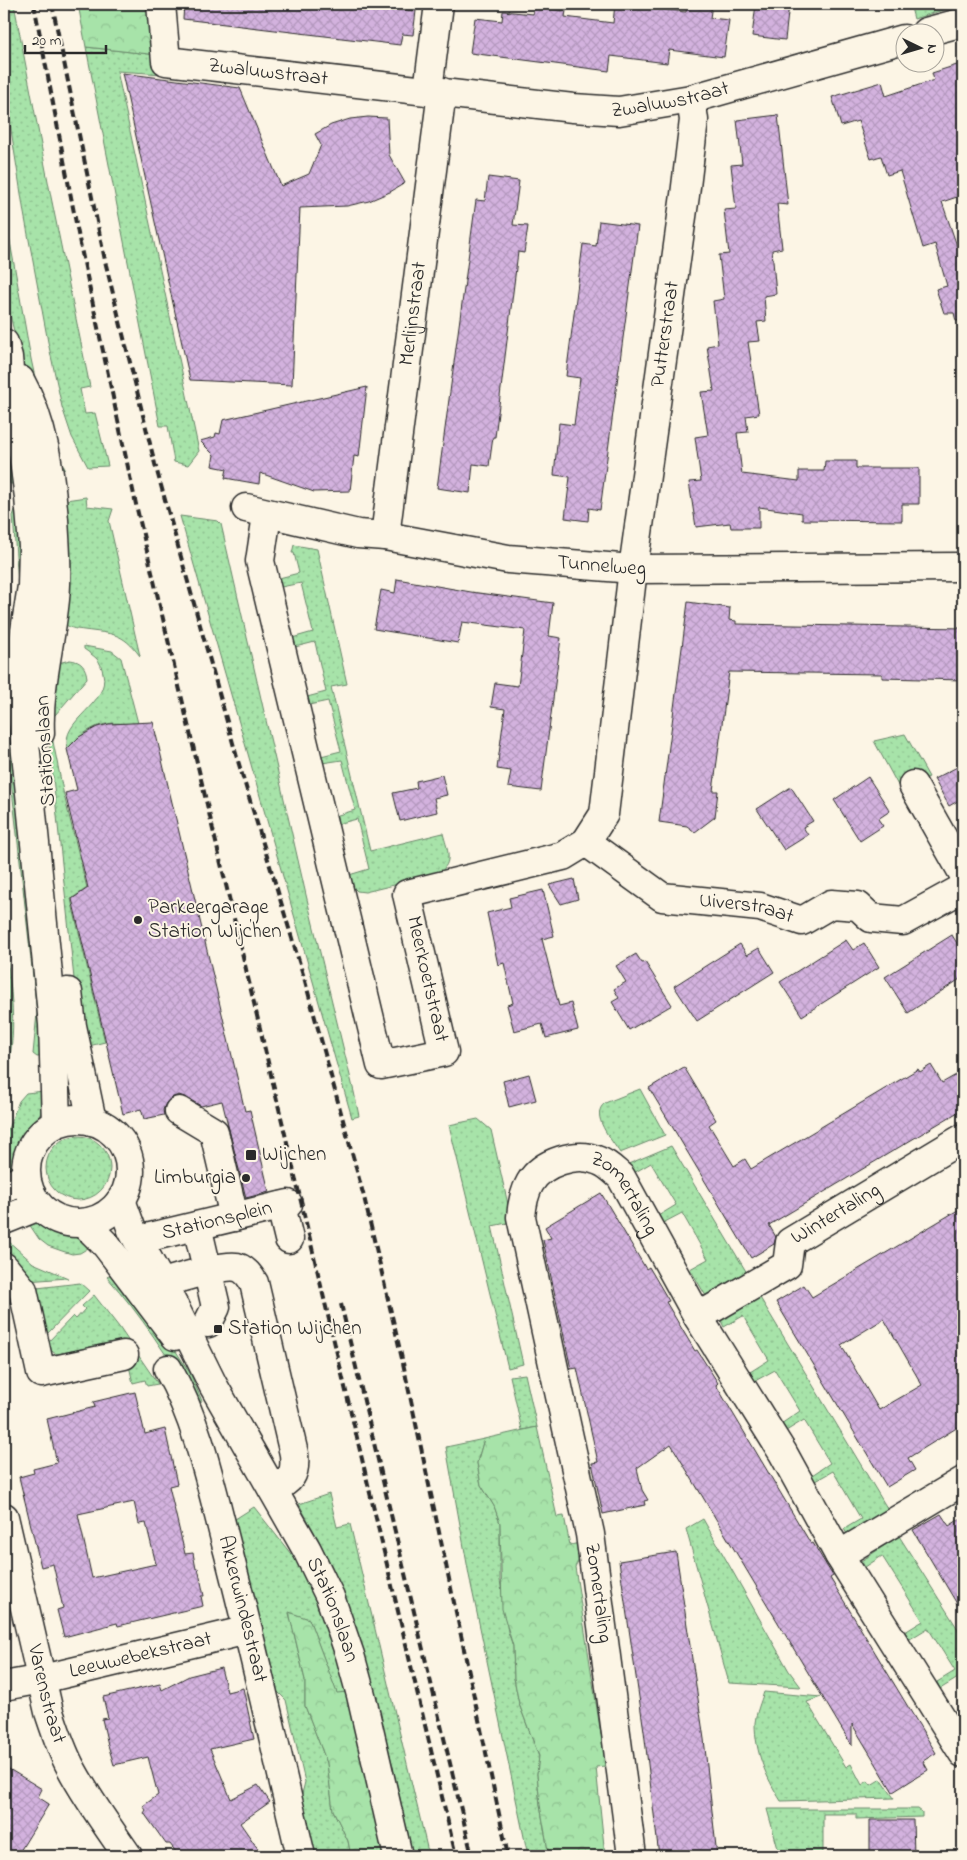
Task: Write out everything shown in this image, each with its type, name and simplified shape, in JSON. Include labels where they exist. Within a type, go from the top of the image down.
[{"type":"street","name":"Zwaluwstraat","points":[[161,4],[166,61],[573,108],[619,111],[691,99],[894,41]]},
{"type":"street","points":[[435,91],[439,4]]},
{"type":"street","points":[[944,27],[963,22]]},
{"type":"street","name":"Merlijnstraat","points":[[385,536],[435,91]]},
{"type":"street","name":"Putterstraat","points":[[633,569],[685,195],[694,120],[691,99]]},
{"type":"street","name":"Stationslaan","points":[[6,350],[11,395],[21,440],[33,546],[32,586],[21,675],[22,713],[72,1026],[92,1121]]},
{"type":"street","name":"Tunnelweg","points":[[256,511],[358,534],[385,536],[508,559],[633,569],[963,567]]},
{"type":"street","name":"Meerkoetstraat","points":[[256,511],[260,561],[381,1065],[444,1052],[408,894],[563,856],[586,842],[604,814],[633,569]]},
{"type":"street","points":[[913,785],[963,873]]},
{"type":"street","name":"Uiverstraat","points":[[586,842],[662,896],[760,906],[802,921],[831,904],[858,906],[871,918],[902,921],[963,888]]},
{"type":"street","name":"Stationslaan","points":[[48,883],[56,1123]]},
{"type":"street","points":[[179,1111],[214,1132],[234,1217]]},
{"type":"street","points":[[74,1119],[92,1121],[107,1128],[119,1139],[127,1153],[130,1169],[128,1186],[121,1200],[111,1211],[98,1219],[84,1223],[67,1222],[52,1216],[39,1206],[30,1192],[15,1182],[32,1144],[43,1132],[56,1123],[74,1119]]},
{"type":"street","name":"Wintertaling","points":[[698,1317],[787,1264],[790,1242],[963,1138]]},
{"type":"street","name":"Zomertaling","points":[[632,1856],[590,1534],[521,1217],[522,1204],[530,1182],[537,1174],[552,1164],[585,1157],[598,1160],[610,1166],[621,1178],[698,1317],[783,1453],[839,1555],[963,1753]]},
{"type":"street","name":"Stationslaan","points":[[121,1200],[132,1230],[162,1283],[213,1384],[317,1568],[330,1597],[350,1655],[361,1695],[398,1856]]},
{"type":"street","name":"Stationsplein","points":[[146,1240],[150,1237],[284,1205],[289,1239]]},
{"type":"street","points":[[4,1220],[39,1206]]},
{"type":"street","name":"Stationslaan","points":[[84,1223],[106,1245],[213,1384]]},
{"type":"street","points":[[197,1226],[216,1307],[208,1323]]},
{"type":"street","points":[[4,1267],[23,1290],[41,1373],[124,1355]]},
{"type":"street","points":[[162,1283],[228,1267],[236,1267],[247,1272],[254,1283],[294,1454],[293,1475],[274,1490]]},
{"type":"street","name":"Akkerwindestraat","points":[[168,1369],[189,1411],[217,1507],[248,1630],[300,1856]]},
{"type":"street","points":[[839,1555],[963,1481]]},
{"type":"street","name":"Varenstraat","points":[[4,1517],[58,1740],[85,1793],[128,1856]]},
{"type":"street","name":"Leeuwebekstraat","points":[[4,1686],[42,1679],[248,1630]]},
{"type":"green space","points":[[4,4],[14,4],[90,387],[80,389],[85,414],[95,413],[108,466],[88,467],[72,437],[62,407],[24,213],[4,85]]},
{"type":"green space","points":[[78,4],[152,4],[158,55],[86,47]]},
{"type":"green space","points":[[910,4],[962,4],[914,19]]},
{"type":"green space","points":[[86,47],[158,55],[162,74],[117,71],[199,451],[188,465],[174,462],[168,426],[160,426]]},
{"type":"green space","points":[[4,208],[31,359],[41,405],[55,448],[65,469],[61,471],[20,354],[8,306],[3,263]]},
{"type":"green space","points":[[4,395],[20,483],[10,484],[4,446]]},
{"type":"green space","points":[[86,497],[87,506],[113,509],[109,521],[140,656],[122,638],[102,632],[75,629],[66,625],[59,501]]},
{"type":"green space","points":[[23,508],[48,1056],[37,1057],[33,1054],[37,1013],[6,736],[5,690],[18,583],[13,516],[15,510]]},
{"type":"green space","points":[[180,516],[218,521],[221,524],[359,1116],[352,1118]]},
{"type":"green space","points":[[294,545],[317,549],[347,684],[331,687],[370,851],[443,833],[448,856],[444,873],[365,892],[357,891],[352,886],[349,875],[369,869],[357,819],[337,824],[335,816],[355,810],[342,760],[322,763],[321,756],[341,751],[328,701],[309,705],[307,697],[326,692],[315,642],[295,647],[292,638],[313,632],[301,583],[281,587],[279,578],[299,573],[294,553],[292,553]]},
{"type":"green space","points":[[84,646],[112,651],[121,658],[139,727],[118,723],[100,726],[84,734],[68,748],[67,738],[71,729],[100,694],[103,684],[103,673],[100,663],[84,649]]},
{"type":"green space","points":[[70,660],[82,665],[87,678],[49,722],[63,791],[87,888],[71,899],[105,1042],[85,1047],[78,1017],[47,720],[58,663]]},
{"type":"green space","points":[[905,734],[929,777],[901,791],[874,741]]},
{"type":"green space","points":[[4,941],[11,993],[13,1027],[9,1061],[4,1078]]},
{"type":"green space","points":[[640,1089],[665,1135],[620,1153],[604,1128],[599,1114],[605,1103]]},
{"type":"green space","points":[[44,1091],[41,1113],[23,1140],[11,1166],[4,1174],[4,1139],[19,1101],[26,1093]]},
{"type":"green space","points":[[478,1119],[491,1130],[512,1222],[492,1226],[523,1364],[508,1368],[449,1125]]},
{"type":"green space","points":[[72,1136],[84,1136],[101,1145],[108,1156],[110,1168],[108,1180],[101,1191],[84,1200],[72,1200],[60,1195],[51,1186],[46,1174],[46,1162],[51,1150],[60,1141]]},
{"type":"green space","points":[[671,1146],[750,1278],[712,1298],[706,1296],[690,1269],[708,1259],[682,1213],[663,1223],[658,1216],[676,1205],[651,1163],[632,1174],[626,1165]]},
{"type":"green space","points":[[34,1220],[69,1230],[93,1245],[80,1253],[72,1254],[48,1246],[39,1239],[27,1221]]},
{"type":"green space","points":[[7,1240],[33,1263],[68,1278],[26,1281],[4,1255]]},
{"type":"green space","points":[[116,1270],[170,1342],[190,1373],[202,1401],[195,1402],[154,1337],[107,1277]]},
{"type":"green space","points":[[80,1283],[89,1291],[46,1335],[37,1288]]},
{"type":"green space","points":[[94,1295],[119,1327],[158,1384],[147,1386],[145,1380],[133,1383],[123,1340],[58,1354],[51,1350],[48,1342],[73,1316],[76,1319],[85,1309],[82,1306]]},
{"type":"green space","points":[[759,1296],[890,1513],[850,1539],[844,1529],[861,1519],[833,1471],[815,1481],[812,1475],[830,1463],[804,1420],[786,1431],[781,1424],[800,1411],[775,1370],[755,1381],[750,1372],[769,1360],[743,1316],[724,1327],[720,1319]]},
{"type":"green space","points":[[525,1374],[537,1427],[522,1430],[510,1376]]},
{"type":"green space","points":[[537,1427],[557,1517],[564,1516],[570,1545],[580,1543],[581,1555],[575,1567],[601,1735],[610,1743],[614,1765],[596,1767],[605,1856],[549,1856],[540,1805],[537,1774],[539,1756],[519,1704],[514,1678],[513,1646],[502,1609],[500,1523],[494,1506],[481,1485],[477,1463],[484,1439]]},
{"type":"green space","points":[[484,1439],[477,1463],[481,1485],[494,1506],[500,1523],[500,1580],[508,1632],[513,1646],[514,1678],[519,1704],[539,1757],[537,1774],[540,1805],[549,1856],[528,1856],[469,1575],[446,1447]]},
{"type":"green space","points":[[329,1494],[337,1527],[350,1524],[429,1856],[413,1856],[383,1725],[355,1628],[335,1572],[299,1504]]},
{"type":"green space","points":[[254,1507],[302,1568],[319,1606],[347,1692],[337,1694],[309,1619],[289,1613],[305,1680],[305,1706],[327,1763],[333,1810],[348,1841],[351,1856],[314,1855],[301,1798],[305,1782],[286,1700],[276,1690],[255,1599],[250,1598],[232,1521]]},
{"type":"green space","points":[[703,1519],[789,1671],[801,1687],[729,1683],[686,1529]]},
{"type":"green space","points":[[899,1536],[963,1637],[963,1687],[958,1678],[940,1689],[937,1682],[955,1671],[928,1628],[910,1639],[905,1632],[923,1621],[882,1556],[865,1567],[861,1561]]},
{"type":"green space","points":[[289,1612],[309,1619],[337,1693],[347,1692],[383,1856],[351,1856],[348,1841],[333,1810],[327,1763],[305,1706],[305,1680]]},
{"type":"green space","points":[[764,1692],[821,1697],[807,1702],[846,1767],[851,1764],[862,1785],[868,1781],[871,1785],[881,1779],[894,1798],[781,1801],[766,1773],[757,1744],[755,1723]]},
{"type":"green space","points":[[767,1809],[918,1809],[922,1812],[922,1817],[856,1819],[856,1814],[823,1814],[823,1856],[780,1856]]},
{"type":"building","points":[[184,4],[379,4],[379,6],[416,11],[413,35],[402,34],[400,45],[183,19]]},
{"type":"building","points":[[615,4],[686,12],[687,4],[712,4],[710,18],[729,20],[724,57],[669,50],[667,63],[611,56],[609,71],[470,53],[475,18],[502,21],[503,11],[533,14],[534,7],[566,11],[565,17],[613,23]]},
{"type":"building","points":[[756,4],[789,4],[785,40],[752,36]]},
{"type":"building","points":[[963,63],[963,195],[942,202],[957,246],[963,244],[963,320],[956,321],[954,313],[944,313],[936,289],[947,286],[935,244],[923,248],[900,171],[887,175],[881,156],[871,159],[858,121],[841,126],[832,97],[882,82],[886,96],[934,80],[932,73],[944,72],[944,69]]},
{"type":"building","points":[[122,73],[240,88],[281,186],[309,174],[321,145],[315,134],[331,125],[350,119],[368,117],[387,118],[389,155],[405,183],[369,201],[347,206],[300,208],[292,385],[190,380]]},
{"type":"building","points":[[778,115],[788,205],[777,204],[782,248],[772,250],[776,294],[764,296],[766,321],[757,322],[760,341],[748,342],[759,414],[746,416],[748,432],[737,433],[742,474],[799,481],[799,471],[824,471],[825,461],[856,461],[856,468],[919,468],[919,504],[902,504],[902,521],[802,520],[802,513],[759,507],[759,528],[731,528],[730,523],[696,527],[689,482],[701,481],[695,437],[708,435],[701,392],[714,391],[707,346],[718,344],[713,301],[724,299],[719,255],[729,254],[724,210],[736,209],[731,165],[742,164],[737,120]]},
{"type":"building","points":[[488,177],[519,181],[513,225],[528,226],[524,253],[518,252],[495,437],[493,437],[489,466],[473,464],[470,493],[437,488],[476,200],[485,201]]},
{"type":"building","points":[[599,221],[638,226],[600,510],[589,508],[588,521],[565,518],[570,477],[554,475],[559,423],[574,425],[580,378],[566,376],[583,244],[596,246]]},
{"type":"building","points":[[367,387],[359,457],[354,456],[350,491],[314,492],[260,473],[259,484],[225,478],[227,469],[212,466],[214,455],[200,441],[215,437],[216,433],[220,434],[223,420]]},
{"type":"building","points":[[397,579],[471,592],[553,603],[549,636],[561,638],[541,791],[508,787],[511,771],[497,769],[505,709],[491,707],[495,683],[518,686],[525,630],[462,622],[458,643],[374,629],[381,590],[395,593]]},
{"type":"building","points":[[688,602],[730,608],[729,620],[736,621],[736,624],[963,628],[963,680],[882,678],[882,674],[729,672],[713,791],[718,791],[715,817],[695,832],[687,826],[659,822]]},
{"type":"building","name":"Parkeergarage Station Wijchen","points":[[153,722],[245,1111],[250,1110],[269,1192],[246,1198],[222,1101],[201,1106],[179,1095],[171,1098],[166,1103],[163,1110],[164,1115],[144,1119],[141,1109],[123,1114],[72,899],[88,888],[65,793],[77,790],[67,749],[79,737],[97,727],[109,724]]},
{"type":"building","points":[[963,764],[963,798],[949,806],[934,779]]},
{"type":"building","points":[[442,775],[447,795],[434,798],[437,812],[400,821],[393,793],[417,788],[416,781]]},
{"type":"building","points":[[868,777],[890,811],[878,819],[883,826],[860,841],[834,800]]},
{"type":"building","points":[[791,787],[813,821],[803,827],[808,835],[784,850],[757,809]]},
{"type":"building","points":[[574,879],[578,899],[561,904],[549,885]]},
{"type":"building","points":[[543,890],[554,936],[542,939],[559,1006],[571,1003],[578,1030],[546,1038],[542,1024],[514,1031],[507,1005],[513,1003],[504,963],[498,965],[487,913],[511,907],[509,898]]},
{"type":"building","points":[[952,935],[963,953],[963,977],[908,1013],[885,977]]},
{"type":"building","points":[[846,940],[853,950],[864,943],[879,967],[802,1016],[780,982]]},
{"type":"building","points":[[740,944],[747,955],[759,948],[774,972],[697,1021],[674,986]]},
{"type":"building","points":[[636,954],[642,963],[645,962],[672,1005],[629,1030],[612,1002],[619,998],[614,989],[626,982],[616,966]]},
{"type":"building","points":[[931,1065],[942,1083],[963,1071],[963,1109],[769,1225],[776,1237],[774,1244],[751,1258],[649,1088],[684,1067],[716,1120],[709,1125],[734,1166],[745,1159],[751,1169],[918,1069],[920,1072]]},
{"type":"building","points":[[529,1074],[536,1100],[509,1107],[503,1081]]},
{"type":"building","points":[[601,1193],[646,1269],[649,1267],[669,1301],[666,1302],[695,1351],[697,1350],[718,1383],[716,1385],[811,1544],[813,1543],[833,1576],[830,1578],[936,1753],[923,1761],[928,1770],[893,1792],[852,1724],[852,1746],[671,1444],[637,1468],[642,1490],[648,1500],[644,1501],[645,1505],[603,1514],[592,1463],[598,1462],[577,1368],[571,1369],[543,1240],[551,1238],[545,1227]]},
{"type":"building","points":[[963,1207],[963,1424],[908,1458],[915,1470],[887,1487],[776,1302],[804,1285],[812,1297]],"holes":[[[884,1319],[922,1385],[879,1410],[841,1345]]]},
{"type":"building","points":[[135,1392],[145,1434],[165,1429],[177,1484],[169,1486],[185,1554],[193,1553],[196,1569],[198,1568],[204,1596],[201,1596],[203,1606],[118,1626],[117,1623],[64,1637],[57,1610],[63,1608],[53,1564],[41,1567],[19,1477],[34,1473],[33,1469],[57,1463],[47,1419],[95,1407],[93,1402]],"holes":[[[134,1502],[139,1524],[146,1523],[156,1564],[92,1578],[78,1514]]]},
{"type":"building","points":[[941,1514],[949,1526],[963,1517],[963,1614],[913,1530]]},
{"type":"building","points":[[676,1552],[704,1739],[717,1856],[659,1856],[644,1731],[619,1561]]},
{"type":"building","points":[[221,1668],[227,1692],[243,1688],[254,1739],[210,1749],[231,1799],[258,1785],[270,1802],[240,1823],[263,1856],[179,1856],[170,1844],[166,1844],[144,1813],[146,1810],[143,1806],[158,1795],[148,1757],[114,1765],[102,1719],[108,1718],[103,1697],[160,1684],[162,1690],[189,1676]]},
{"type":"building","points":[[4,1766],[42,1789],[38,1797],[49,1804],[17,1856],[4,1856]]},
{"type":"building","points":[[870,1820],[913,1820],[914,1856],[870,1856]]},
{"type":"railway","points":[[34,4],[80,244],[137,509],[456,1856]]},
{"type":"railway","points":[[52,4],[106,265],[155,464],[238,761],[305,981],[364,1197],[403,1363],[508,1856]]},
{"type":"railway","points":[[341,1304],[472,1856]]},
{"type":"place","name":"Parkeergarage Station Wijchen","points":[[138,920]]},
{"type":"place","name":"Wijchen","points":[[251,1155]]},
{"type":"place","name":"Limburgia","points":[[246,1178]]},
{"type":"place","name":"Station Wijchen","points":[[218,1329]]}]
